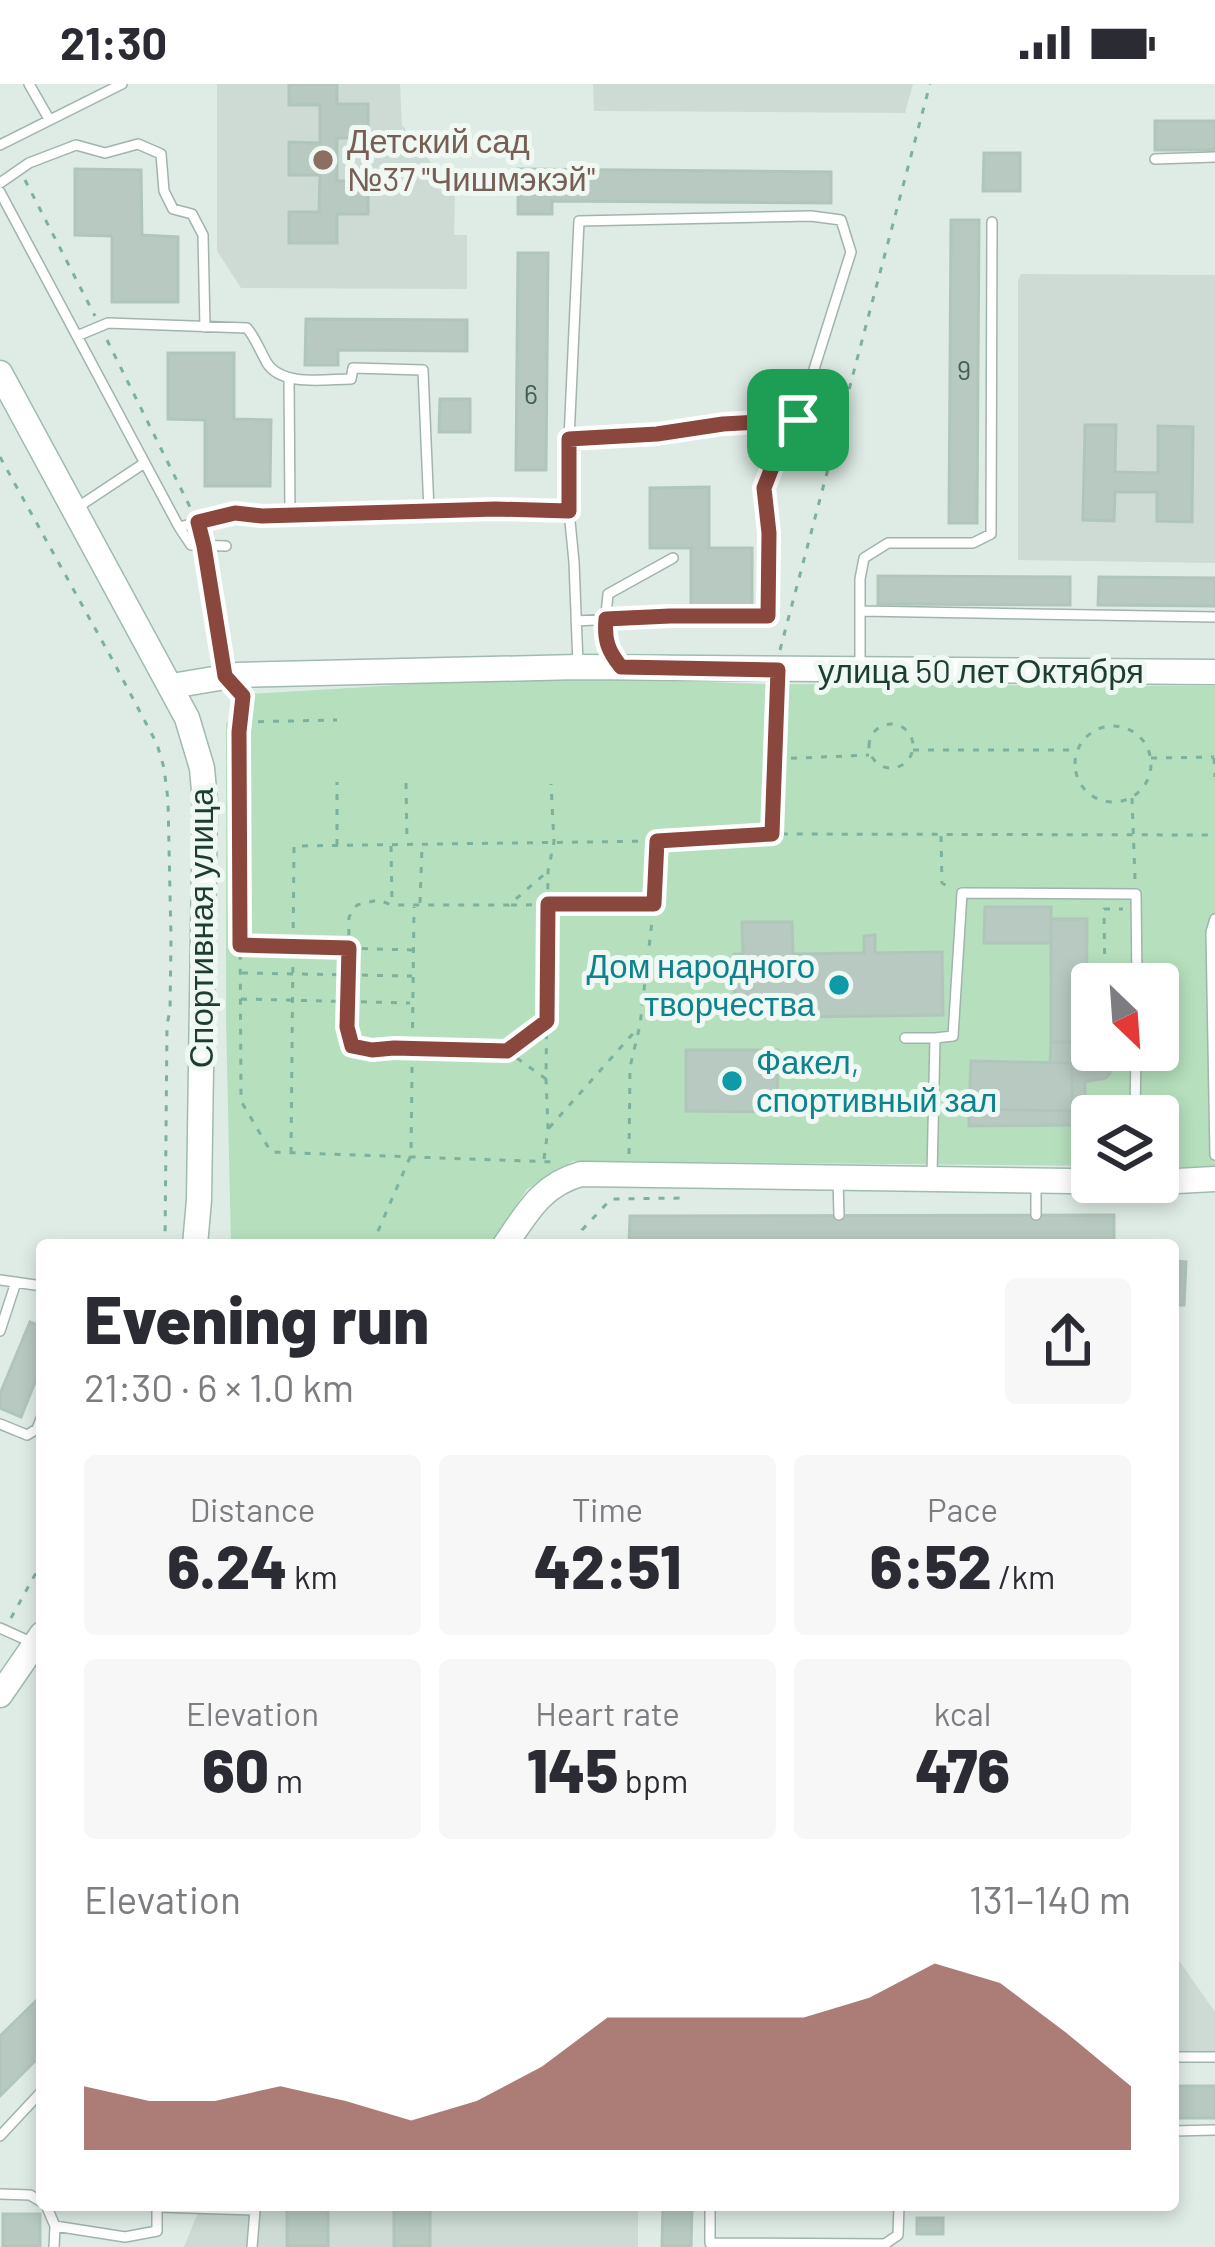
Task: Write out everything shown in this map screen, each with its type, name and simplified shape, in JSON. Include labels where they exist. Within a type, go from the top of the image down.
[{"type":"street","name":"Спортивная улица","points":[[0,373],[172,686],[202,768],[196,1239]]},
{"type":"street","name":"улица 50 лет Октября","points":[[172,686],[225,676],[339,670],[621,667],[1215,672]]},
{"type":"street","points":[[509,1239],[542,1194],[581,1174],[1071,1182]]},
{"type":"street","points":[[1179,1181],[1214,1179]]},
{"type":"street","points":[[0,1695],[36,1643]]},
{"type":"lane","points":[[29,84],[49,119]]},
{"type":"lane","points":[[0,145],[122,84]]},
{"type":"lane","points":[[0,182],[76,145],[105,153],[138,144],[161,154],[164,191],[172,209],[192,214],[203,235],[205,327]]},
{"type":"lane","points":[[1155,159],[1215,157]]},
{"type":"lane","points":[[0,192],[143,464],[191,545],[226,545]]},
{"type":"lane","points":[[577,621],[768,616],[764,488],[786,431],[798,420],[851,252],[841,220],[811,216],[579,221],[569,439],[578,667]]},
{"type":"lane","points":[[860,669],[864,558],[888,543],[973,543],[991,534],[992,222]]},
{"type":"lane","points":[[77,336],[108,323],[247,328],[270,368],[289,378],[351,380],[353,368],[423,370],[429,512]]},
{"type":"lane","points":[[289,378],[290,515]]},
{"type":"lane","points":[[569,439],[798,420]]},
{"type":"lane","points":[[74,509],[143,464]]},
{"type":"lane","points":[[179,526],[235,513],[569,511]]},
{"type":"lane","points":[[621,667],[608,651],[604,635],[608,594],[673,558]]},
{"type":"lane","points":[[861,611],[1215,617]]},
{"type":"lane","points":[[905,1038],[953,1036],[962,893],[1136,893],[1137,963]]},
{"type":"lane","points":[[1214,1179],[1211,932],[1215,919]]},
{"type":"lane","points":[[932,1181],[935,1038]]},
{"type":"lane","points":[[838,1180],[839,1216]]},
{"type":"lane","points":[[1036,1182],[1036,1215]]},
{"type":"lane","points":[[0,1280],[36,1285]]},
{"type":"lane","points":[[0,1331],[16,1282]]},
{"type":"lane","points":[[0,1424],[27,1435],[36,1430]]},
{"type":"lane","points":[[1,1629],[36,1638]]},
{"type":"lane","points":[[1179,2056],[1215,2056]]},
{"type":"lane","points":[[0,2136],[36,2097]]},
{"type":"lane","points":[[1179,2131],[1215,2130]]},
{"type":"lane","points":[[0,2194],[36,2198]]},
{"type":"lane","points":[[48,2211],[55,2226],[54,2247]]},
{"type":"lane","points":[[55,2226],[125,2237],[157,2231],[157,2211]]},
{"type":"lane","points":[[252,2247],[255,2211]]},
{"type":"lane","points":[[710,2211],[710,2243],[885,2246],[898,2235],[899,2211]]},
{"type":"path","points":[[772,834],[780,641],[930,84]]},
{"type":"path","points":[[20,169],[198,522]]},
{"type":"path","points":[[0,457],[157,744],[164,768],[171,939],[165,1239]]},
{"type":"path","points":[[204,546],[225,676],[243,696],[242,1101],[271,1152],[566,1162]]},
{"type":"path","points":[[240,722],[337,719]]},
{"type":"path","points":[[885,724],[900,725],[914,742],[914,750],[907,763],[894,769],[880,766],[871,755],[869,740],[885,724]]},
{"type":"path","points":[[1117,726],[1139,736],[1151,758],[1147,782],[1132,796],[1115,802],[1091,795],[1077,775],[1078,750],[1094,731],[1105,727],[1117,726]]},
{"type":"path","points":[[914,750],[1078,750]]},
{"type":"path","points":[[775,759],[871,755]]},
{"type":"path","points":[[1151,758],[1215,757],[1215,777]]},
{"type":"path","points":[[337,782],[337,845]]},
{"type":"path","points":[[406,783],[406,844]]},
{"type":"path","points":[[544,1161],[548,871],[554,842],[551,784]]},
{"type":"path","points":[[1132,796],[1136,893]]},
{"type":"path","points":[[291,1153],[295,846],[657,841],[772,834],[1215,835]]},
{"type":"path","points":[[940,834],[941,883],[962,893]]},
{"type":"path","points":[[629,1174],[630,1067],[640,1025],[657,841]]},
{"type":"path","points":[[391,844],[392,905]]},
{"type":"path","points":[[375,1239],[411,1155],[412,950],[422,844]]},
{"type":"path","points":[[509,905],[548,871]]},
{"type":"path","points":[[545,1079],[507,1051],[352,1046],[347,1027],[349,948],[350,917],[356,904],[378,900],[392,905],[654,904]]},
{"type":"path","points":[[1104,963],[1103,910],[1136,910]]},
{"type":"path","points":[[240,945],[412,950]]},
{"type":"path","points":[[240,973],[412,976]]},
{"type":"path","points":[[241,998],[412,1003]]},
{"type":"path","points":[[507,1051],[547,1021]]},
{"type":"path","points":[[548,1130],[640,1025]]},
{"type":"path","points":[[581,1239],[582,1230],[611,1199],[692,1198]]},
{"type":"path","points":[[1,1629],[36,1572]]},
{"type":"shaded area","name":"Детский сад №37 \"Чишмэкэй\"","points":[[217,84],[400,84],[402,125],[455,194],[454,235],[467,235],[467,289],[241,288],[217,251]]},
{"type":"shaded area","points":[[593,84],[913,84],[905,113],[594,111]]},
{"type":"shaded area","points":[[1021,274],[1215,275],[1215,563],[1018,560]]},
{"type":"shaded area","points":[[1179,1961],[1215,2012],[1215,2052],[1179,2051]]},
{"type":"shaded area","points":[[199,2211],[638,2211],[638,2247],[184,2247]]},
{"type":"green space","points":[[549,676],[762,684],[1215,686],[1215,1167],[1179,1167],[1179,1095],[1071,1095],[1071,1166],[573,1161],[527,1189],[495,1239],[231,1239],[226,724],[251,694]]},
{"type":"building","points":[[289,84],[337,84],[337,104],[368,104],[368,138],[337,138],[337,181],[368,181],[368,214],[337,214],[337,243],[289,243],[289,212],[319,212],[320,175],[289,175],[289,142],[320,143],[320,105],[289,105]]},
{"type":"building","points":[[1155,121],[1215,121],[1215,150],[1155,150]]},
{"type":"building","points":[[984,153],[1020,153],[1020,191],[983,191]]},
{"type":"building","points":[[75,169],[141,170],[142,235],[178,237],[178,302],[112,302],[112,236],[75,235]]},
{"type":"building","points":[[518,169],[831,172],[831,203],[552,201],[552,214],[518,214]]},
{"type":"building","points":[[951,220],[979,220],[977,523],[949,523]]},
{"type":"building","points":[[518,253],[548,253],[546,470],[516,470]]},
{"type":"building","points":[[306,319],[467,320],[467,351],[338,350],[338,365],[305,365]]},
{"type":"building","points":[[168,353],[234,353],[234,419],[271,420],[270,486],[205,486],[205,420],[168,419]]},
{"type":"building","points":[[440,399],[470,399],[470,432],[439,432]]},
{"type":"building","points":[[1085,425],[1116,425],[1115,472],[1158,473],[1158,426],[1193,427],[1192,522],[1157,521],[1157,492],[1115,492],[1114,521],[1083,520]]},
{"type":"building","points":[[709,487],[709,548],[752,548],[752,609],[691,609],[691,548],[650,548],[650,488]]},
{"type":"building","points":[[878,576],[1070,577],[1070,605],[878,604]]},
{"type":"building","points":[[1099,577],[1215,578],[1215,606],[1098,605]]},
{"type":"building","points":[[985,907],[1051,907],[1051,943],[984,943]]},
{"type":"building","points":[[1051,919],[1087,919],[1087,963],[1071,963],[1071,1042],[1051,1042]]},
{"type":"building","name":"Дом народного творчества","points":[[742,922],[792,922],[793,954],[864,953],[864,936],[875,935],[875,953],[942,952],[943,1015],[735,1018],[734,954],[743,954]]},
{"type":"building","points":[[1051,1042],[1071,1042],[1071,1063],[1050,1063]]},
{"type":"building","name":"Факел, спортивный зал","points":[[686,1050],[778,1050],[777,1112],[686,1111]]},
{"type":"building","points":[[971,1061],[1071,1063],[1071,1111],[969,1109]]},
{"type":"building","points":[[1072,1071],[1110,1071],[1106,1078],[1085,1082],[1085,1095],[1072,1095]]},
{"type":"building","points":[[969,1109],[1071,1111],[1071,1125],[969,1126]]},
{"type":"building","points":[[1114,1215],[1114,1239],[629,1239],[630,1216]]},
{"type":"building","points":[[1179,1261],[1186,1262],[1184,1305],[1179,1305]]},
{"type":"building","points":[[30,1322],[36,1324],[36,1380],[21,1417],[0,1408],[0,1394]]},
{"type":"building","points":[[36,2001],[36,2060],[0,2096],[0,2036]]},
{"type":"building","points":[[1179,2086],[1215,2086],[1215,2118],[1179,2118]]},
{"type":"building","points":[[287,2211],[328,2211],[328,2247],[287,2247]]},
{"type":"building","points":[[394,2211],[430,2211],[430,2247],[394,2247]]},
{"type":"building","points":[[663,2211],[692,2211],[691,2247],[662,2247]]},
{"type":"building","points":[[3,2214],[40,2214],[40,2247],[3,2247]]},
{"type":"building","points":[[917,2218],[943,2218],[943,2234],[917,2234]]},
{"type":"place","name":"Детский сад №37 \"Чишмэкэй\"","points":[[323,160]]},
{"type":"place","name":"Дом народного творчества","points":[[839,985]]},
{"type":"place","name":"Факел, спортивный зал","points":[[732,1081]]},
{"type":"route","points":[[798,420],[786,431],[764,488],[768,616],[606,619],[604,635],[608,651],[621,667],[778,670],[772,834],[657,841],[654,904],[548,904],[547,1021],[507,1051],[352,1046],[347,1027],[349,948],[240,945],[243,696],[225,676],[198,522],[235,513],[569,511],[569,439],[798,420]]}]
